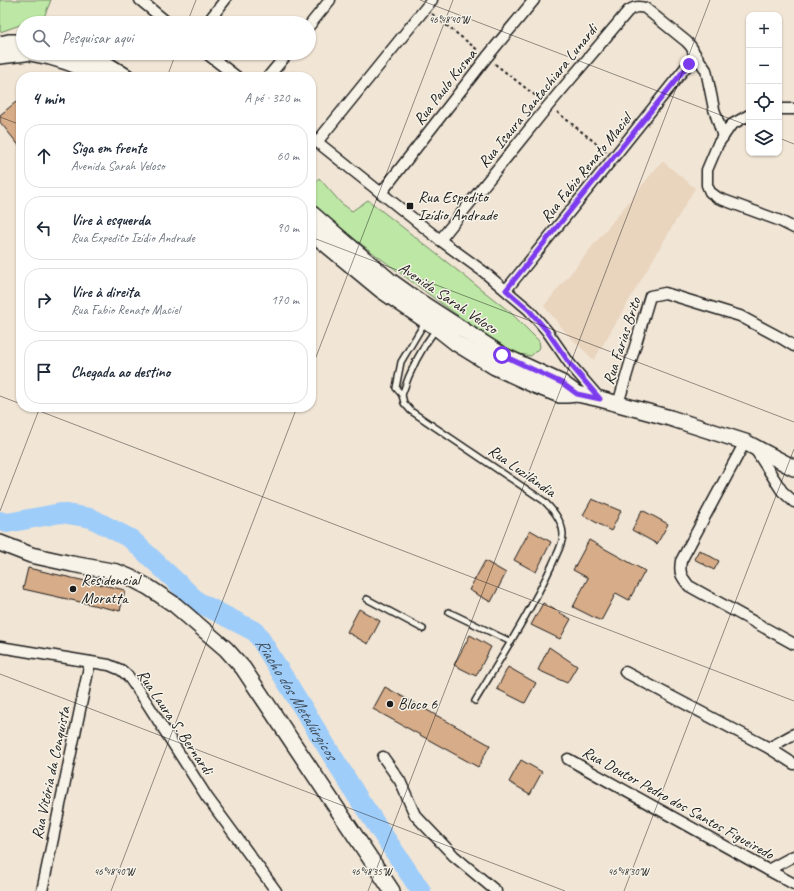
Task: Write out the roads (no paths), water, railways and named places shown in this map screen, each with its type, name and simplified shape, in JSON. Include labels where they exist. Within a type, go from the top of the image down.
[{"type":"main road","points":[[0,44],[16,43]]},
{"type":"main road","points":[[0,56],[16,54]]},
{"type":"main road","points":[[62,60],[91,72]]},
{"type":"main road","points":[[100,60],[119,72]]},
{"type":"main road","name":"Avenida Sarah Veloso","points":[[316,217],[435,320],[456,342],[495,367],[560,395],[577,394],[600,399],[670,418],[749,444],[794,468]]},
{"type":"main road","name":"Avenida Sarah Veloso","points":[[316,236],[381,290],[435,320]]},
{"type":"main road","points":[[0,543],[31,555],[117,572],[129,577],[148,587],[175,605],[226,649],[243,668],[392,891]]},
{"type":"street","points":[[140,0],[159,16]]},
{"type":"street","points":[[212,16],[225,0]]},
{"type":"street","points":[[316,17],[330,0]]},
{"type":"street","points":[[316,137],[432,0]]},
{"type":"street","name":"Rua Paulo Kusma","points":[[381,192],[487,57],[534,0]]},
{"type":"street","name":"Rua Isaura Santachiara Lunardi","points":[[440,240],[548,106],[632,8],[640,6],[645,8],[687,42],[694,51],[706,70],[714,109],[722,137]]},
{"type":"street","name":"Rua Fabio Renato Maciel","points":[[506,290],[689,64],[694,51]]},
{"type":"street","points":[[215,60],[231,72]]},
{"type":"street","points":[[272,72],[282,60]]},
{"type":"street","points":[[782,109],[794,109]]},
{"type":"street","points":[[746,118],[731,125],[718,144],[707,170],[707,185],[710,192],[718,198],[778,220],[794,228]]},
{"type":"street","points":[[316,141],[440,240],[506,290],[529,310],[543,326],[570,364],[600,399]]},
{"type":"street","name":"Rua Farias Brito","points":[[618,404],[650,296],[665,293],[740,316],[794,346]]},
{"type":"street","points":[[794,502],[782,491],[749,444],[681,560],[679,570],[689,586],[794,644]]},
{"type":"street","name":"Rua Laura S. Bernardi","points":[[0,647],[109,666],[121,670],[128,676],[148,703],[207,797],[276,891]]},
{"type":"street","name":"Rua Vitória da Conquista","points":[[42,891],[90,662]]},
{"type":"street","points":[[625,672],[769,748],[794,764]]},
{"type":"street","points":[[769,748],[794,734]]},
{"type":"street","points":[[383,757],[400,781],[415,815],[454,856],[496,891]]},
{"type":"street","name":"Rua Doutor Pedro dos Santos Figueiredo","points":[[568,759],[794,884]]},
{"type":"street","points":[[768,870],[794,856]]},
{"type":"lane","points":[[402,395],[412,366],[435,320]]},
{"type":"lane","name":"Rua Luzilândia","points":[[435,320],[402,362],[396,388],[402,395],[404,403],[411,411],[544,501],[553,509],[560,522],[563,534],[562,543],[546,579],[511,642],[475,701]]},
{"type":"lane","points":[[367,599],[423,629]]},
{"type":"lane","points":[[449,612],[511,642]]},
{"type":"waterway","name":"Riacho dos Metalúrgicos","points":[[0,521],[7,523],[61,513],[91,518],[131,539],[198,602],[256,632],[357,796],[421,891]]},
{"type":"place","name":"Rua Espedito Izídio Andrade","points":[[410,206]]},
{"type":"place","name":"Residencial Moratta","points":[[73,589]]},
{"type":"place","name":"Bloco 6","points":[[390,704]]}]
